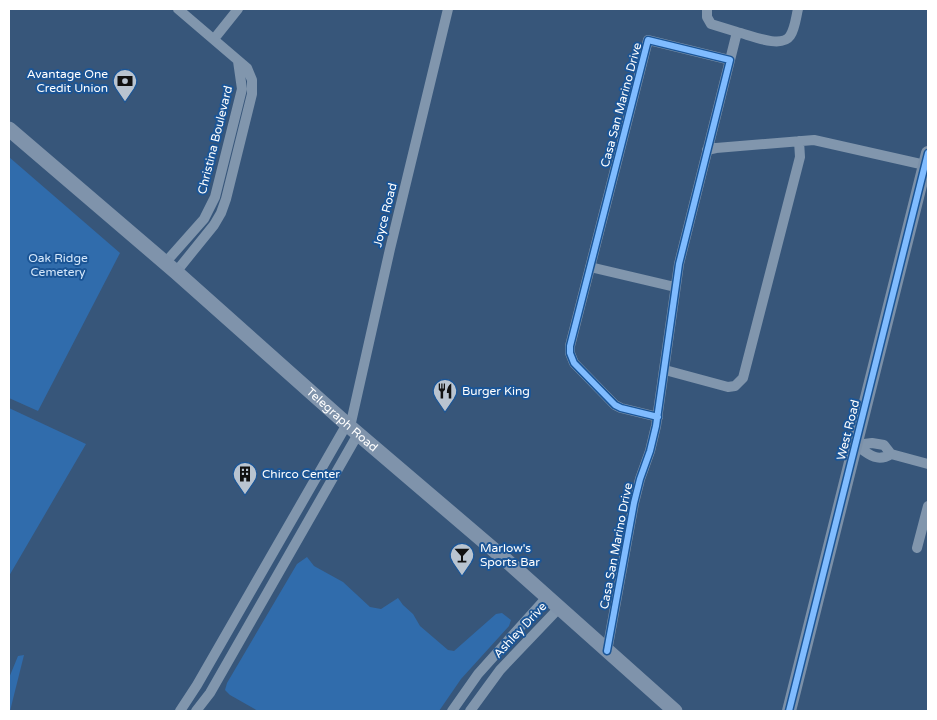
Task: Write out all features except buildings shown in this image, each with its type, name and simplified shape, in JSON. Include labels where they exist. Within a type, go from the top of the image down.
[{"type":"main road","name":"Telegraph Road","points":[[9,129],[547,597],[675,711]]},
{"type":"street","points":[[178,9],[214,39],[238,9]]},
{"type":"street","name":"Joyce Road","points":[[352,428],[390,249],[448,9]]},
{"type":"street","points":[[707,9],[707,17],[711,24],[776,42],[783,41],[790,35],[798,9]]},
{"type":"street","points":[[730,60],[737,32]]},
{"type":"street","name":"Christina Boulevard","points":[[170,268],[214,225],[226,199],[242,89],[238,61],[214,39]]},
{"type":"street","name":"Casa San Marino Drive","points":[[607,651],[634,503],[658,417],[678,264],[730,60],[648,40],[570,346],[571,359],[615,404],[621,408],[658,417]]},
{"type":"street","name":"Christina Boulevard","points":[[170,268],[204,218],[215,197],[236,138]]},
{"type":"street","points":[[664,370],[728,387],[735,386],[743,378],[800,158],[798,141]]},
{"type":"street","points":[[707,150],[798,141],[824,142],[927,159]]},
{"type":"street","name":"West Road","points":[[789,711],[927,159]]},
{"type":"street","points":[[204,218],[214,225]]},
{"type":"street","points":[[590,267],[675,287]]},
{"type":"street","points":[[180,711],[198,685],[295,516],[352,428]]},
{"type":"street","points":[[196,711],[210,693],[307,523],[352,428]]},
{"type":"street","points":[[856,445],[872,443],[884,445],[891,454],[928,464]]},
{"type":"street","points":[[917,548],[928,506]]},
{"type":"street","points":[[295,516],[307,523]]},
{"type":"street","points":[[268,562],[280,569]]},
{"type":"street","name":"Ashley Drive","points":[[452,711],[478,674],[547,597]]},
{"type":"street","name":"Ashley Drive","points":[[470,711],[500,670],[558,608]]},
{"type":"street","points":[[228,631],[240,639]]},
{"type":"street","name":"Ashley Drive","points":[[490,662],[500,670]]},
{"type":"green space","name":"Oak Ridge Cemetery","points":[[9,157],[120,253],[38,411],[9,398]]},
{"type":"green space","points":[[9,408],[86,444],[9,576]]},
{"type":"green space","points":[[307,557],[314,566],[343,582],[370,607],[381,609],[398,598],[413,614],[420,626],[448,650],[454,651],[496,614],[502,613],[511,620],[509,626],[461,679],[439,711],[258,711],[230,695],[225,690],[227,683],[297,564]]},
{"type":"green space","points":[[24,655],[9,711],[9,678],[18,656]]},
{"type":"cycle path","points":[[607,651],[634,503],[656,426],[679,264],[730,60],[648,40],[570,346],[570,353],[574,363],[615,405],[621,408],[658,417]]},
{"type":"cycle path","points":[[789,711],[928,153]]},
{"type":"place","name":"Avantage One Credit Union","points":[[125,102]]},
{"type":"place","name":"Burger King","points":[[445,412]]},
{"type":"place","name":"Chirco Center","points":[[245,495]]},
{"type":"place","name":"Marlow's Sports Bar","points":[[462,576]]}]
